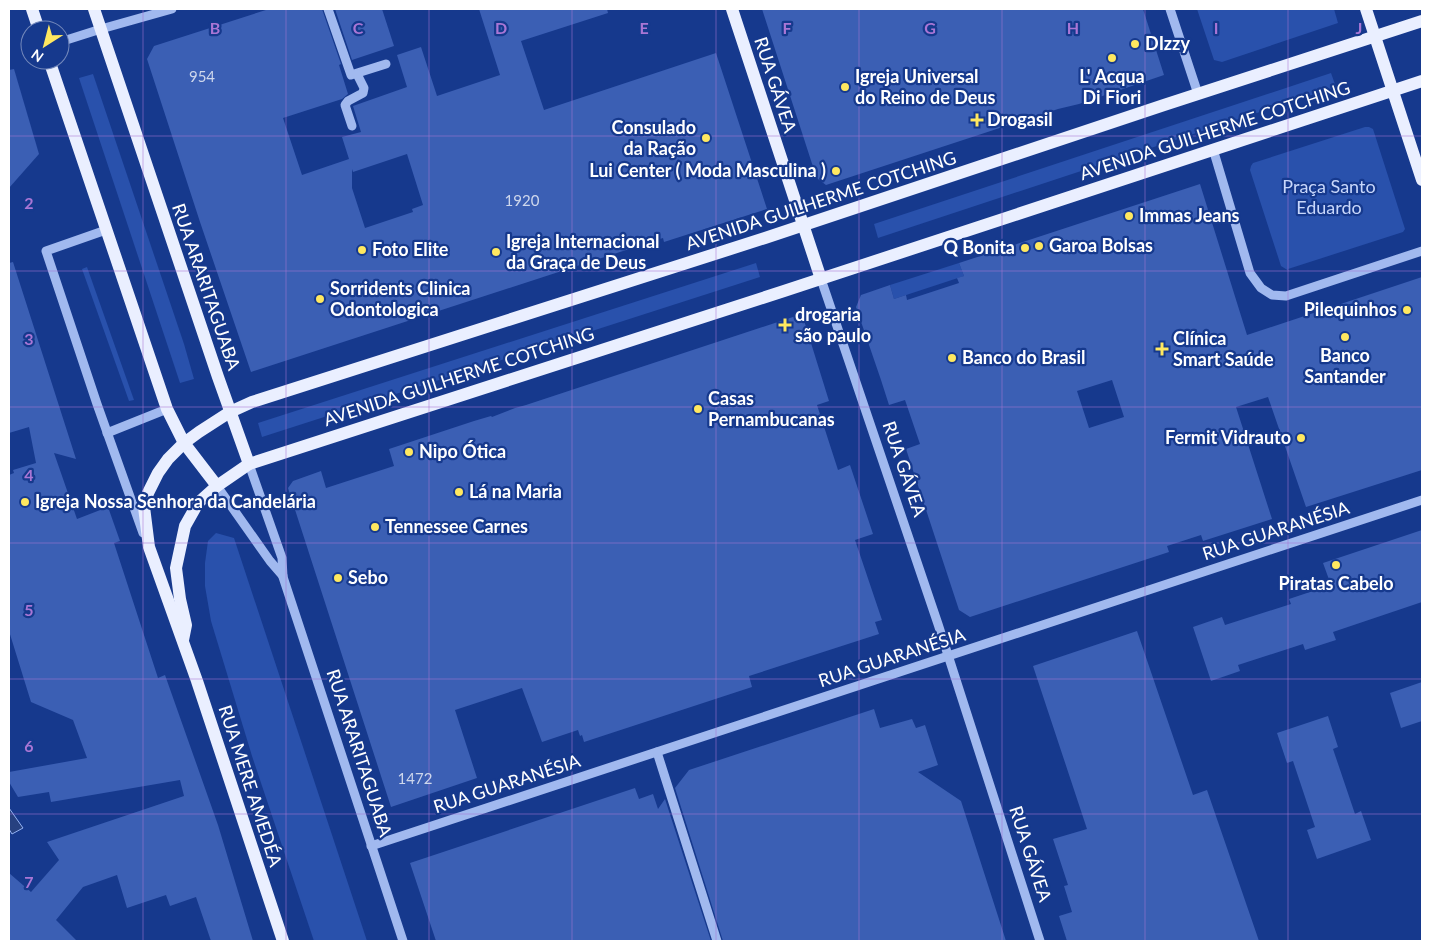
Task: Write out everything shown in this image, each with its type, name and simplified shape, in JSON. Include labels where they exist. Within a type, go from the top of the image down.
[{"type":"main road","name":"RUA ARARITAGUABA","points":[[94,9],[249,464]]},
{"type":"main road","name":"RUA GÁVEA","points":[[732,9],[820,279]]},
{"type":"main road","points":[[1366,9],[1422,179]]},
{"type":"main road","name":"AVENIDA GUILHERME COTCHING","points":[[230,412],[252,402],[803,226],[1422,21]]},
{"type":"main road","name":"RUA ARARITAGUABA","points":[[52,70],[167,409],[184,443],[217,486]]},
{"type":"main road","name":"AVENIDA GUILHERME COTCHING","points":[[249,464],[1422,81]]},
{"type":"main road","name":"RUA MERE AMEDÉA","points":[[230,412],[198,432],[168,459],[158,473],[144,506],[149,548],[197,681],[283,941]]},
{"type":"main road","name":"RUA MERE AMEDÉA","points":[[183,643],[186,625],[176,568],[185,526],[198,503],[217,486],[249,464]]},
{"type":"street","points":[[70,39],[172,9]]},
{"type":"street","points":[[328,9],[349,72],[352,75],[386,64]]},
{"type":"street","points":[[1170,9],[1198,94]]},
{"type":"street","points":[[352,126],[345,105],[348,101],[363,93],[364,88],[357,74]]},
{"type":"street","points":[[1213,150],[1250,273],[1261,288],[1272,295],[1286,296],[1422,251]]},
{"type":"street","points":[[106,230],[46,251],[107,433],[149,548]]},
{"type":"street","name":"RUA GÁVEA","points":[[820,279],[948,656],[1040,941]]},
{"type":"street","points":[[107,433],[167,409]]},
{"type":"street","name":"RUA ARARITAGUABA","points":[[249,464],[282,558],[283,576],[403,941]]},
{"type":"street","name":"RUA ARARITAGUABA","points":[[217,486],[270,561],[283,576]]},
{"type":"street","name":"RUA GUARANÉSIA","points":[[371,846],[1422,500]]},
{"type":"street","points":[[657,752],[717,941]]},
{"type":"green space","points":[[1197,9],[1334,9],[1338,23],[1222,62],[1214,60]]},
{"type":"green space","points":[[1331,73],[1336,87],[878,238],[874,224]]},
{"type":"green space","points":[[93,74],[184,344],[194,379],[180,383],[79,78]]},
{"type":"green space","name":"Praça Santo Eduardo","points":[[1365,127],[1373,129],[1405,229],[1403,232],[1288,269],[1289,271],[1281,266],[1250,170],[1251,166],[1253,163]]},
{"type":"green space","points":[[756,263],[760,277],[262,437],[258,423]]},
{"type":"green space","points":[[959,263],[964,276],[894,299],[890,285]]},
{"type":"green space","points":[[87,267],[134,400],[129,401],[82,269]]},
{"type":"green space","points":[[216,533],[234,538],[367,941],[314,941],[252,756],[211,621],[205,586],[205,563],[208,541]]},
{"type":"shaded area","points":[[9,808],[23,828],[12,834],[9,829]]},
{"type":"building","points":[[269,9],[322,9],[341,64],[339,65],[348,94],[342,99],[283,118],[302,175],[349,159],[342,137],[361,132],[353,106],[407,87],[397,55],[421,47],[437,96],[500,75],[479,9],[607,9],[608,13],[521,41],[544,110],[716,53],[767,209],[664,242],[663,238],[251,372],[147,59],[154,46]],"holes":[[[407,154],[423,205],[412,209],[413,212],[365,228],[352,188],[352,169],[353,172]]]},
{"type":"building","points":[[335,9],[382,9],[394,46],[352,60]]},
{"type":"building","points":[[762,9],[1143,9],[1164,75],[826,185],[816,176]]},
{"type":"building","points":[[14,69],[39,154],[9,188],[9,70]]},
{"type":"building","points":[[1200,184],[1247,335],[1422,277],[1422,470],[1306,507],[1268,397],[1236,407],[1272,519],[1203,541],[1201,535],[1167,546],[1169,552],[970,617],[959,610],[906,449],[920,444],[905,400],[889,405],[856,307],[861,295],[890,285],[894,299],[906,295],[907,300],[959,283],[957,278],[964,276],[959,263]],"holes":[[[1112,380],[1124,417],[1089,428],[1077,391]]]},
{"type":"building","points":[[13,262],[76,459],[54,453],[77,519],[108,507],[120,541],[114,543],[158,678],[165,675],[218,825],[253,941],[211,941],[196,897],[170,906],[166,895],[127,908],[117,875],[83,887],[56,920],[77,941],[9,941],[9,873],[31,892],[59,860],[47,842],[184,796],[180,780],[51,802],[49,792],[18,797],[9,782],[9,772],[87,758],[73,720],[31,702],[9,631],[9,475],[14,473],[13,470],[36,463],[29,427],[9,433],[9,263]]},
{"type":"building","points":[[802,314],[829,401],[817,405],[838,470],[850,465],[873,534],[855,540],[882,620],[875,622],[879,634],[749,676],[752,687],[584,742],[578,730],[542,742],[522,688],[455,710],[477,778],[391,807],[288,488],[293,481],[321,471],[326,488],[394,466],[389,449],[474,421],[492,417]]},
{"type":"building","points":[[1422,530],[1422,602],[1333,632],[1336,640],[1305,650],[1303,644],[1238,665],[1240,671],[1211,681],[1193,627],[1222,617],[1225,625],[1291,604],[1289,599],[1331,585],[1323,563]]},
{"type":"building","points":[[1137,631],[1193,795],[1207,790],[1259,941],[1067,941],[1059,916],[1072,912],[1064,886],[1068,885],[1053,839],[1087,829],[1033,666]]},
{"type":"building","points":[[1422,682],[1422,721],[1401,728],[1390,693]]},
{"type":"building","points":[[874,709],[880,728],[912,719],[916,728],[925,725],[938,765],[918,772],[961,801],[1006,941],[723,941],[675,788],[689,770]]},
{"type":"building","points":[[1328,716],[1338,747],[1333,749],[1355,814],[1361,811],[1371,840],[1317,859],[1307,830],[1315,827],[1293,761],[1287,763],[1277,733]]},
{"type":"building","points":[[635,788],[639,799],[653,794],[658,809],[665,799],[711,941],[436,941],[410,863]]},
{"type":"place","name":"DIzzy","points":[[1135,44]]},
{"type":"place","name":"L' Acqua Di Fiori","points":[[1112,58]]},
{"type":"place","name":"Igreja Universal do Reino de Deus","points":[[845,87]]},
{"type":"place","name":"Drogasil","points":[[977,120]]},
{"type":"place","name":"Consulado da Ração","points":[[706,138]]},
{"type":"place","name":"Lui Center ( Moda Masculina )","points":[[836,171]]},
{"type":"place","name":"Immas Jeans","points":[[1129,216]]},
{"type":"place","name":"Garoa Bolsas","points":[[1039,246]]},
{"type":"place","name":"Q Bonita","points":[[1025,248]]},
{"type":"place","name":"Foto Elite","points":[[362,250]]},
{"type":"place","name":"Igreja Internacional da Graça de Deus","points":[[496,252]]},
{"type":"place","name":"Sorridents Clinica Odontologica","points":[[320,299]]},
{"type":"place","name":"Pilequinhos","points":[[1407,310]]},
{"type":"place","name":"drogaria são paulo","points":[[785,325]]},
{"type":"place","name":"Banco Santander","points":[[1345,337]]},
{"type":"place","name":"Clínica Smart Saúde","points":[[1162,349]]},
{"type":"place","name":"Banco do Brasil","points":[[952,358]]},
{"type":"place","name":"Casas Pernambucanas","points":[[698,409]]},
{"type":"place","name":"Fermit Vidrauto","points":[[1301,438]]},
{"type":"place","name":"Nipo Ótica","points":[[409,452]]},
{"type":"place","name":"Lá na Maria","points":[[459,492]]},
{"type":"place","name":"Igreja Nossa Senhora da Candelária","points":[[25,502]]},
{"type":"place","name":"Tennessee Carnes","points":[[375,527]]},
{"type":"place","name":"Piratas Cabelo","points":[[1336,565]]},
{"type":"place","name":"Sebo","points":[[338,578]]}]
